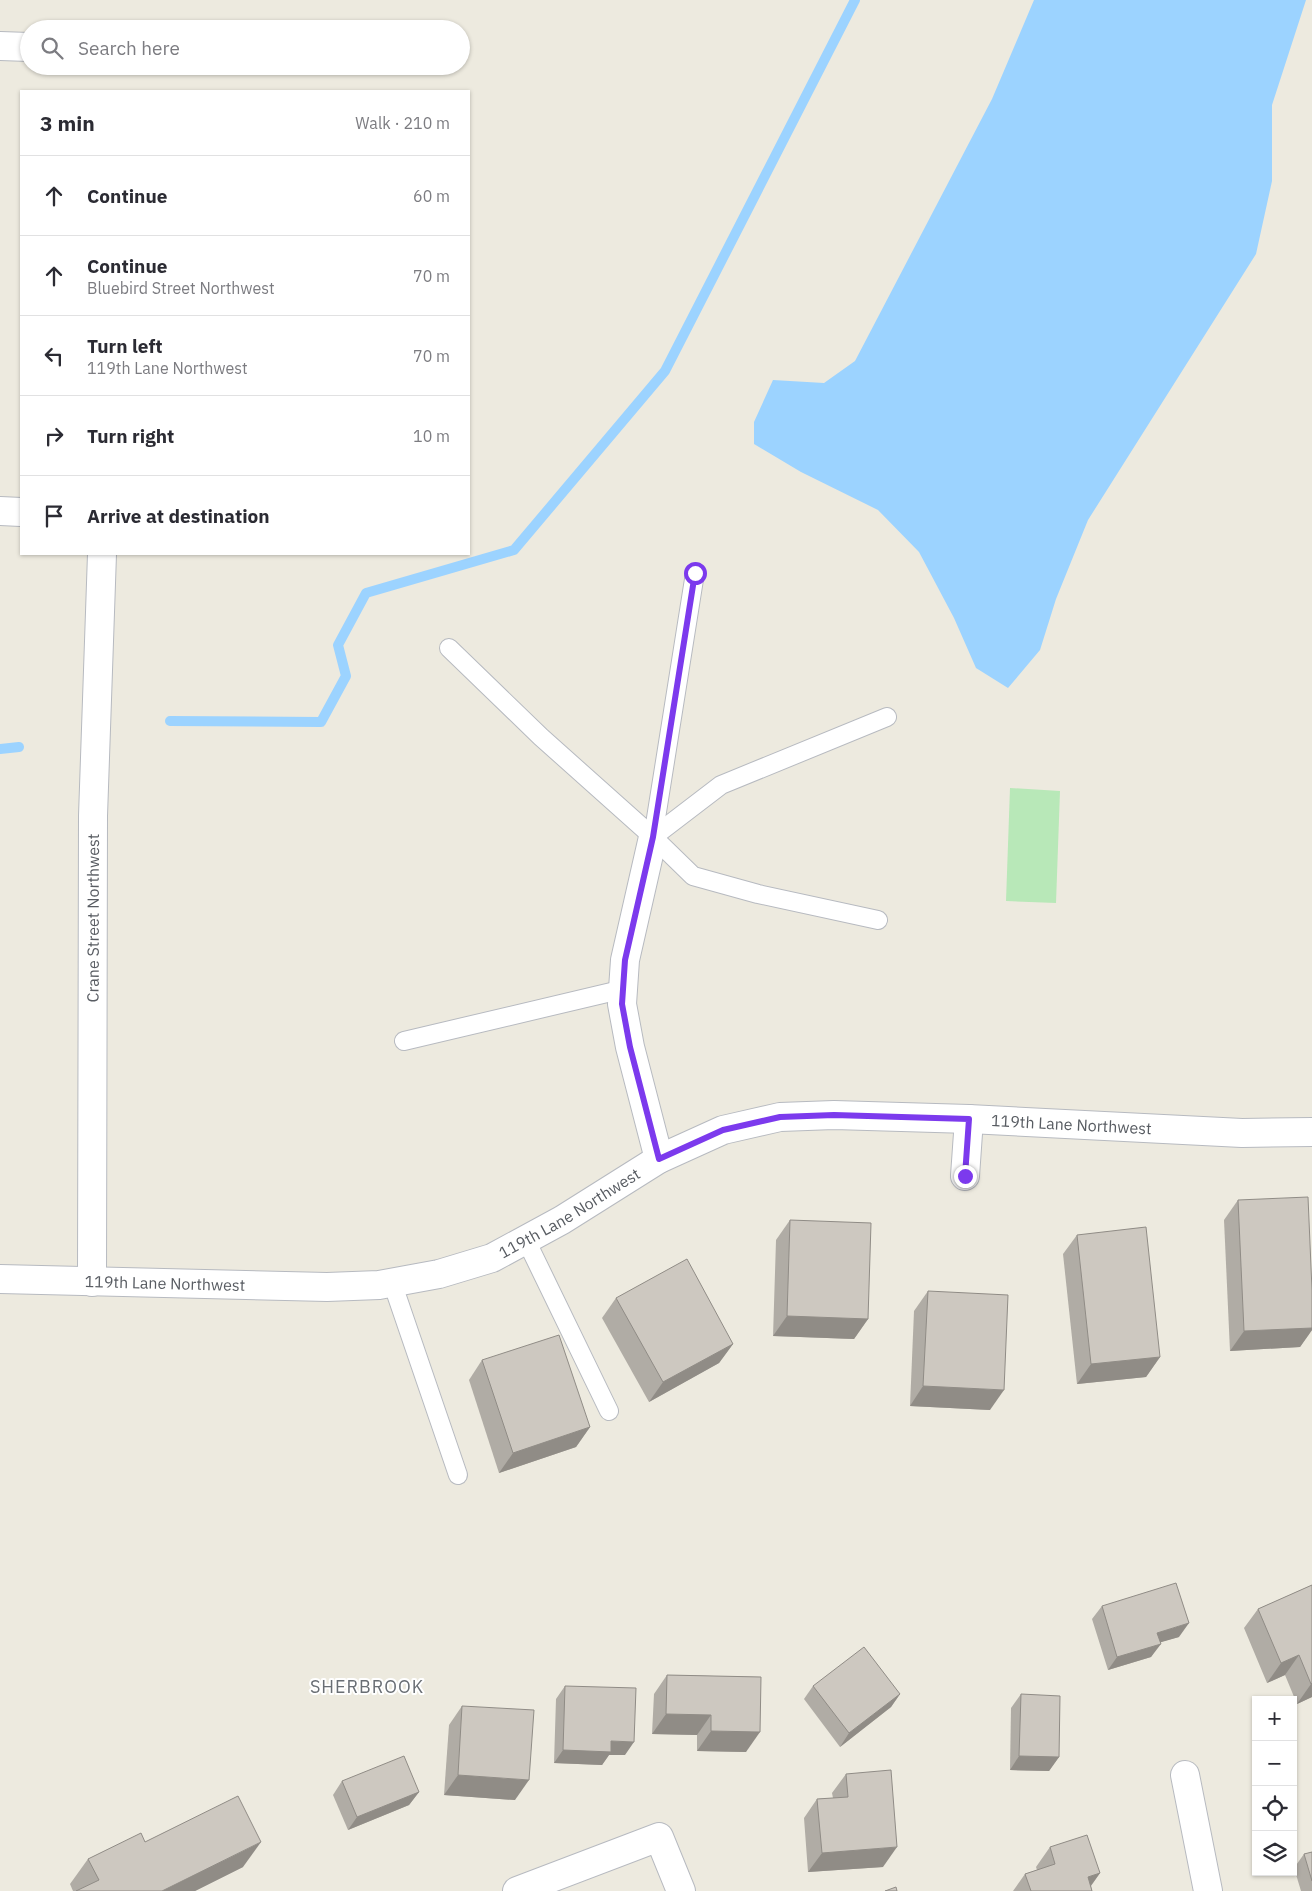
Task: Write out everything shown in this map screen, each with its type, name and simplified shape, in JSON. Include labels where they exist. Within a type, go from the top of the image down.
[{"type":"street","points":[[0,46],[20,47]]},
{"type":"street","points":[[0,511],[20,512]]},
{"type":"street","name":"Crane Street Northwest","points":[[92,1282],[93,816],[102,555]]},
{"type":"street","points":[[653,837],[625,960],[622,1004],[630,1047],[659,1159]]},
{"type":"street","name":"119th Lane Northwest","points":[[0,1278],[327,1287],[379,1285],[439,1274],[492,1258],[562,1220],[659,1159],[723,1130],[780,1117],[834,1115],[969,1119],[1242,1133],[1312,1132]]},
{"type":"street","points":[[965,1176],[969,1119]]},
{"type":"street","points":[[1185,1775],[1208,1891]]},
{"type":"street","points":[[517,1891],[660,1837],[681,1891]]},
{"type":"lane","points":[[653,837],[695,573]]},
{"type":"lane","points":[[449,648],[541,737],[653,837],[693,876],[758,894],[878,920]]},
{"type":"lane","points":[[653,837],[721,785],[886,717]]},
{"type":"lane","points":[[404,1042],[624,989]]},
{"type":"lane","points":[[526,1240],[609,1411]]},
{"type":"lane","points":[[392,1282],[458,1475]]},
{"type":"green space","points":[[1010,788],[1060,791],[1056,903],[1006,901]]},
{"type":"water","points":[[1034,0],[1306,0],[1272,105],[1272,181],[1256,254],[1088,520],[1056,599],[1040,650],[1008,688],[976,668],[954,618],[919,552],[878,510],[801,472],[754,444],[754,422],[773,380],[824,383],[855,361],[992,99]]},
{"type":"building","points":[[1308,1197],[1312,1328],[1244,1331],[1238,1200]]},
{"type":"building","points":[[790,1220],[871,1223],[868,1319],[787,1316]]},
{"type":"building","points":[[1146,1227],[1160,1357],[1091,1364],[1077,1235]]},
{"type":"building","points":[[687,1259],[733,1344],[663,1382],[616,1298]]},
{"type":"building","points":[[928,1291],[1008,1295],[1004,1390],[923,1386]]},
{"type":"building","points":[[559,1335],[590,1427],[513,1453],[482,1360]]},
{"type":"building","points":[[1176,1583],[1189,1623],[1157,1633],[1161,1644],[1117,1657],[1102,1606]]},
{"type":"building","points":[[1312,1585],[1311,1684],[1299,1655],[1281,1663],[1258,1609]]},
{"type":"building","points":[[864,1647],[900,1694],[849,1733],[813,1686]]},
{"type":"building","points":[[667,1675],[761,1677],[760,1732],[711,1731],[711,1715],[666,1714]]},
{"type":"building","points":[[565,1686],[636,1688],[634,1742],[611,1741],[611,1752],[563,1750]]},
{"type":"building","points":[[1021,1694],[1060,1696],[1059,1757],[1019,1756]]},
{"type":"building","points":[[462,1706],[534,1710],[529,1780],[458,1775]]},
{"type":"building","points":[[404,1756],[419,1792],[357,1817],[342,1781]]},
{"type":"building","points":[[891,1770],[897,1847],[822,1853],[817,1799],[848,1797],[846,1774]]},
{"type":"building","points":[[238,1796],[261,1842],[162,1891],[76,1891],[99,1880],[88,1859],[141,1833],[145,1842]]},
{"type":"building","points":[[1087,1835],[1100,1873],[1088,1877],[1092,1891],[1031,1891],[1025,1874],[1055,1864],[1050,1847]]},
{"type":"building","points":[[1312,1852],[1312,1881],[1304,1854]]},
{"type":"building","points":[[896,1887],[897,1891],[885,1891]]},
{"type":"waterway","points":[[170,721],[321,722],[346,676],[338,645],[366,593],[514,550],[665,371],[855,0]]},
{"type":"waterway","points":[[0,749],[19,747]]},
{"type":"district","name":"SHERBROOK","points":[[367,1686]]},
{"type":"route","points":[[695,573],[653,837],[625,960],[622,1004],[630,1047],[659,1159],[723,1130],[780,1117],[834,1115],[969,1119],[965,1176]]}]
